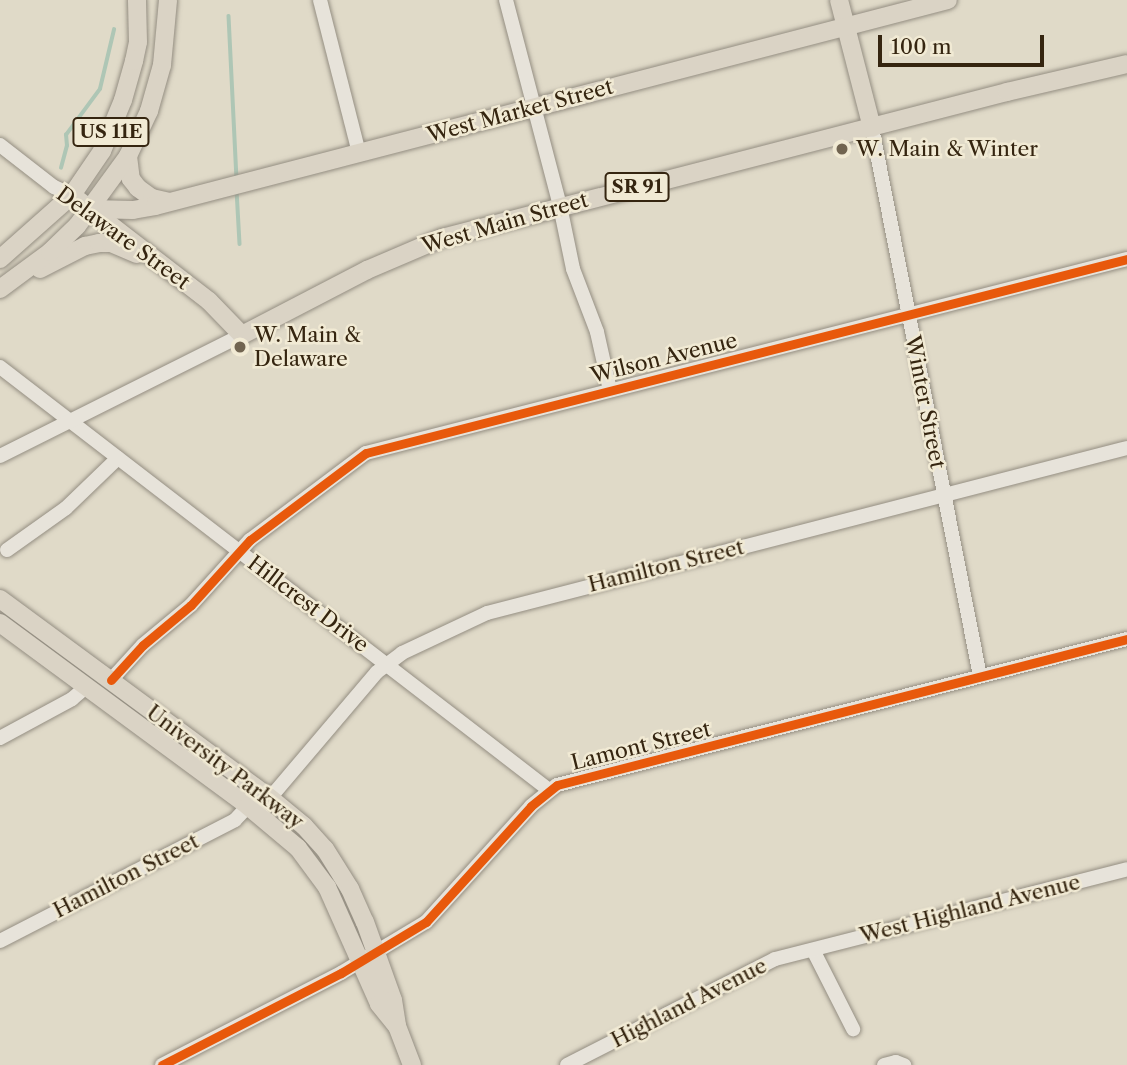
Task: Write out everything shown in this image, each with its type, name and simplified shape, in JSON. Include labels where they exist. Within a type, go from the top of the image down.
[{"type":"main road","name":"US 11E","points":[[0,259],[72,195],[102,151],[124,100],[138,42],[138,0]]},
{"type":"main road","name":"US 11E","points":[[0,289],[50,252],[90,209],[128,156],[149,111],[162,65],[168,0]]},
{"type":"main road","points":[[839,0],[872,128]]},
{"type":"main road","name":"West Market Street","points":[[90,209],[133,210],[169,202],[945,0]]},
{"type":"main road","name":"West Main Street","points":[[243,335],[414,248],[442,238],[1127,64]]},
{"type":"main road","points":[[128,156],[131,179],[138,188],[152,198],[169,202]]},
{"type":"main road","name":"Delaware Street","points":[[72,195],[209,301],[243,335]]},
{"type":"main road","points":[[126,238],[121,223],[133,210]]},
{"type":"main road","points":[[17,278],[85,246],[99,243],[111,243],[158,264]]},
{"type":"main road","name":"University Parkway","points":[[0,599],[304,826],[338,867],[376,952],[393,1000],[397,1026],[412,1065]]},
{"type":"main road","name":"University Parkway","points":[[0,623],[289,839],[316,870],[340,914],[379,1004],[397,1026]]},
{"type":"street","points":[[320,0],[359,152]]},
{"type":"street","points":[[506,0],[560,206],[573,269],[597,332],[610,390]]},
{"type":"street","name":"Winter Street","points":[[872,128],[980,676]]},
{"type":"street","name":"Delaware Street","points":[[0,145],[54,187],[72,195]]},
{"type":"street","name":"Wilson Avenue","points":[[111,680],[144,645],[191,605],[250,540],[366,453],[1127,259]]},
{"type":"street","name":"West Main Street","points":[[0,456],[243,335]]},
{"type":"street","name":"Hillcrest Drive","points":[[0,368],[549,790]]},
{"type":"street","name":"Hamilton Street","points":[[270,798],[387,664],[402,653],[487,613],[1127,448]]},
{"type":"street","points":[[7,550],[66,508],[118,458]]},
{"type":"street","name":"Lamont Street","points":[[162,1065],[360,962],[426,922],[549,790],[557,785],[1127,639]]},
{"type":"street","points":[[0,738],[72,699],[86,687]]},
{"type":"street","name":"Hamilton Street","points":[[0,941],[235,820],[248,806]]},
{"type":"street","name":"West Highland Avenue","points":[[813,950],[1127,869]]},
{"type":"street","points":[[813,950],[853,1029]]},
{"type":"street","name":"Highland Avenue","points":[[568,1065],[766,962],[813,950]]},
{"type":"street","points":[[884,1065],[896,1062],[904,1065]]},
{"type":"waterway","points":[[229,16],[237,179]]},
{"type":"waterway","points":[[61,168],[67,146],[66,135],[100,89],[114,30]]},
{"type":"waterway","points":[[237,190],[240,244]]},
{"type":"cycle path","points":[[111,680],[143,645],[191,605],[250,540],[366,453],[1127,259]]},
{"type":"cycle path","points":[[162,1065],[341,973],[426,922],[531,806],[557,785],[1127,639]]},
{"type":"place","name":"W. Main & Winter","points":[[842,149]]},
{"type":"place","name":"W. Main & Delaware","points":[[240,347]]}]
